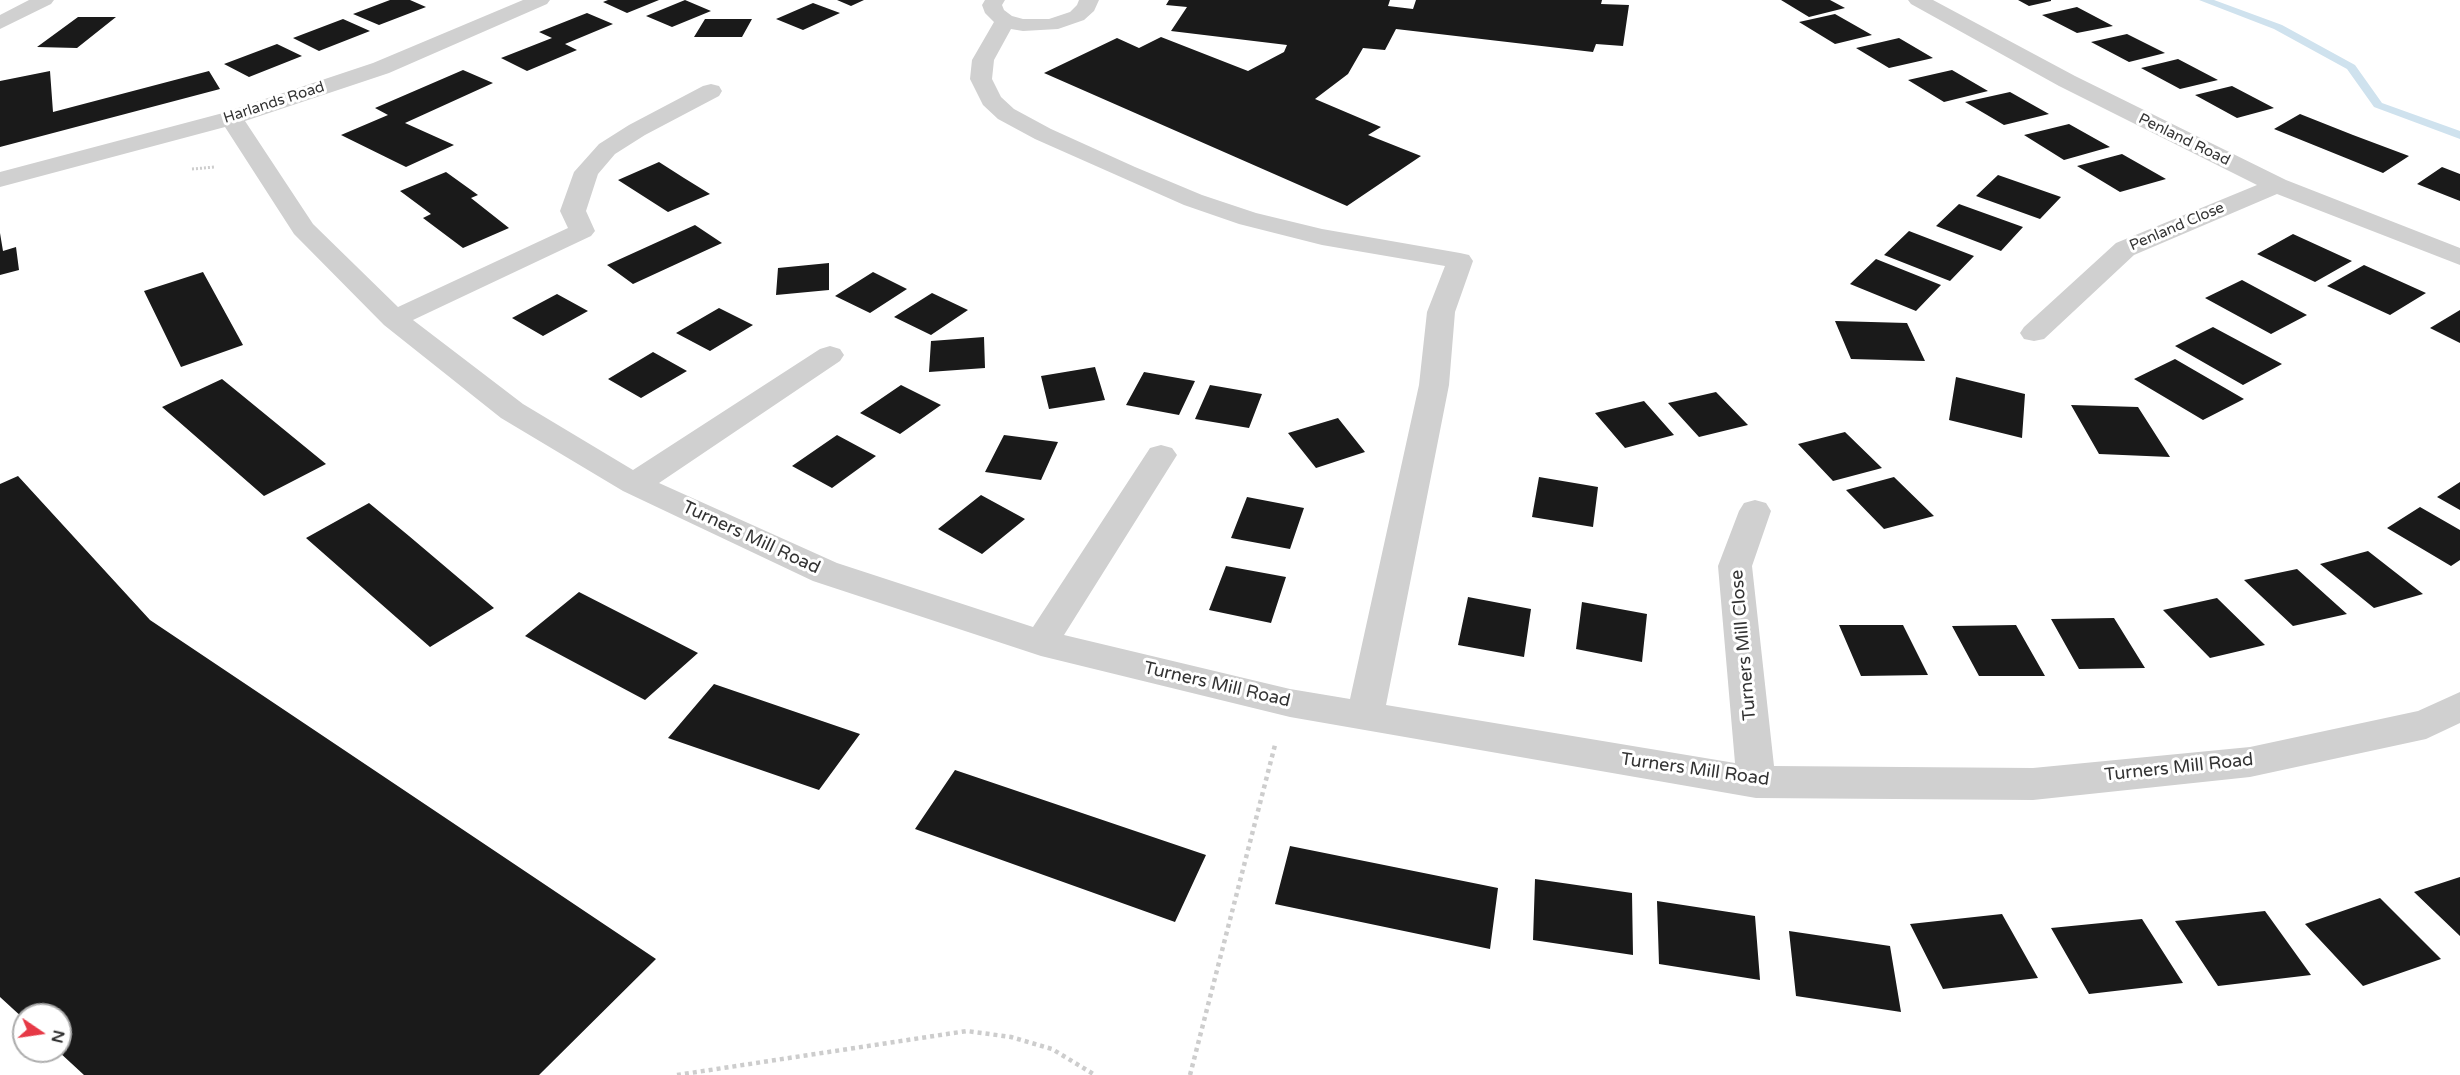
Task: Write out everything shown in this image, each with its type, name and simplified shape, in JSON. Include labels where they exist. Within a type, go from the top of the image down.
[{"type":"street","points":[[0,23],[44,0]]},
{"type":"street","name":"Harlands Road","points":[[0,180],[231,118],[381,68],[540,0]]},
{"type":"street","points":[[1089,0],[1087,8],[1077,16],[1050,25],[1023,25],[1000,11],[983,60],[981,79],[991,100],[1006,114],[1126,172],[1248,219],[1322,237],[1460,261],[1441,312],[1434,385],[1365,717]]},
{"type":"street","name":"Penland Road","points":[[1918,0],[2067,81],[2277,184],[2460,257]]},
{"type":"street","points":[[394,319],[582,231],[573,212],[586,172],[607,149],[711,90]]},
{"type":"street","name":"Turners Mill Road","points":[[231,118],[303,229],[394,319],[512,411],[634,484],[825,572],[1041,643],[1290,703],[1756,782],[2033,784],[2250,762],[2426,723],[2460,706]]},
{"type":"street","name":"Penland Close","points":[[2034,333],[2125,249],[2277,184]]},
{"type":"street","points":[[634,484],[830,355]]},
{"type":"street","points":[[1041,643],[1161,455]]},
{"type":"street","name":"Turners Mill Close","points":[[1755,511],[1735,566],[1756,782]]},
{"type":"path","points":[[1190,1075],[1274,748],[1290,703]]},
{"type":"path","points":[[677,1075],[968,1031],[1011,1037],[1052,1049],[1095,1075]]},
{"type":"building","points":[[390,0],[410,0],[426,7],[379,25],[353,14]]},
{"type":"building","points":[[608,0],[659,0],[627,13],[603,2]]},
{"type":"building","points":[[685,0],[711,11],[672,27],[646,16]]},
{"type":"building","points":[[837,0],[864,0],[851,6]]},
{"type":"building","points":[[1169,0],[1390,0],[1388,6],[1413,9],[1416,0],[1602,0],[1601,4],[1629,5],[1623,46],[1596,44],[1593,52],[1396,29],[1385,50],[1363,48],[1348,74],[1315,99],[1381,127],[1368,135],[1421,156],[1347,206],[1044,73],[1117,38],[1139,48],[1161,37],[1248,71],[1284,52],[1287,45],[1171,31],[1187,7],[1166,5]]},
{"type":"building","points":[[1781,0],[1830,0],[1845,8],[1809,17]]},
{"type":"building","points":[[2018,0],[2051,0],[2051,1],[2029,6]]},
{"type":"building","points":[[813,3],[840,13],[803,30],[776,19]]},
{"type":"building","points":[[2077,7],[2113,26],[2077,33],[2042,15]]},
{"type":"building","points":[[587,13],[613,24],[565,44],[577,50],[527,71],[501,58],[552,38],[539,32]]},
{"type":"building","points":[[1835,14],[1872,35],[1835,44],[1799,22]]},
{"type":"building","points":[[78,17],[116,17],[77,48],[37,47]]},
{"type":"building","points":[[343,19],[370,31],[319,51],[293,38]]},
{"type":"building","points":[[705,19],[752,19],[742,37],[694,37]]},
{"type":"building","points":[[2127,34],[2165,53],[2129,62],[2091,42]]},
{"type":"building","points":[[1899,38],[1933,58],[1889,68],[1856,48]]},
{"type":"building","points":[[277,44],[302,56],[249,77],[224,64]]},
{"type":"building","points":[[2178,59],[2218,80],[2180,89],[2141,68]]},
{"type":"building","points":[[463,70],[493,83],[405,123],[454,145],[406,167],[341,135],[388,115],[375,108]]},
{"type":"building","points":[[1952,70],[1988,91],[1944,102],[1908,80]]},
{"type":"building","points":[[50,71],[53,112],[209,71],[220,89],[0,147],[0,81]]},
{"type":"building","points":[[2232,86],[2274,108],[2237,118],[2195,95]]},
{"type":"building","points":[[2010,92],[2049,114],[2004,125],[1965,102]]},
{"type":"building","points":[[2300,114],[2409,156],[2383,173],[2274,129]]},
{"type":"building","points":[[2069,124],[2110,147],[2064,160],[2024,135]]},
{"type":"building","points":[[2122,154],[2166,179],[2120,192],[2077,166]]},
{"type":"building","points":[[659,162],[710,194],[668,212],[618,180]]},
{"type":"building","points":[[2442,167],[2460,174],[2460,201],[2417,184]]},
{"type":"building","points":[[446,172],[478,195],[471,198],[509,228],[463,248],[423,218],[431,214],[400,191]]},
{"type":"building","points":[[1998,175],[2061,197],[2040,219],[1976,196]]},
{"type":"building","points":[[1959,204],[2023,227],[2001,251],[1936,226]]},
{"type":"building","points":[[695,225],[722,243],[633,284],[607,265]]},
{"type":"building","points":[[1909,231],[1974,256],[1950,281],[1884,255]]},
{"type":"building","points":[[0,233],[3,251],[16,247],[19,270],[0,275]]},
{"type":"building","points":[[2293,234],[2352,261],[2315,282],[2257,254]]},
{"type":"building","points":[[1876,259],[1941,285],[1916,311],[1850,284]]},
{"type":"building","points":[[829,263],[829,290],[776,295],[778,268]]},
{"type":"building","points":[[2364,265],[2426,293],[2390,315],[2327,286]]},
{"type":"building","points":[[203,272],[243,345],[181,367],[144,291]]},
{"type":"building","points":[[873,272],[907,289],[870,313],[835,296]]},
{"type":"building","points":[[2242,280],[2307,315],[2271,334],[2205,298]]},
{"type":"building","points":[[932,293],[968,310],[931,335],[894,317]]},
{"type":"building","points":[[557,294],[588,311],[543,336],[512,318]]},
{"type":"building","points":[[719,308],[753,325],[710,351],[676,333]]},
{"type":"building","points":[[2460,310],[2460,343],[2430,328]]},
{"type":"building","points":[[1835,321],[1907,323],[1925,361],[1851,359]]},
{"type":"building","points":[[2213,327],[2282,364],[2243,385],[2175,346]]},
{"type":"building","points":[[984,337],[985,368],[929,372],[931,341]]},
{"type":"building","points":[[653,352],[687,371],[641,398],[608,379]]},
{"type":"building","points":[[2175,359],[2244,399],[2203,420],[2134,379]]},
{"type":"building","points":[[1095,367],[1105,400],[1049,409],[1041,376]]},
{"type":"building","points":[[1144,372],[1195,381],[1179,415],[1126,405]]},
{"type":"building","points":[[1956,377],[2025,394],[2022,438],[1949,420]]},
{"type":"building","points":[[222,379],[326,464],[264,496],[162,407]]},
{"type":"building","points":[[901,385],[941,405],[900,434],[860,413]]},
{"type":"building","points":[[1210,385],[1262,394],[1249,428],[1195,419]]},
{"type":"building","points":[[1716,392],[1748,425],[1699,437],[1668,403]]},
{"type":"building","points":[[1644,401],[1674,435],[1625,448],[1595,413]]},
{"type":"building","points":[[2071,405],[2138,407],[2170,457],[2099,454]]},
{"type":"building","points":[[1338,418],[1365,452],[1316,468],[1288,433]]},
{"type":"building","points":[[1845,432],[1882,468],[1833,481],[1798,444]]},
{"type":"building","points":[[837,435],[876,456],[832,488],[792,466]]},
{"type":"building","points":[[1004,435],[1058,442],[1041,480],[985,472]]},
{"type":"building","points":[[18,476],[150,620],[656,959],[539,1075],[84,1075],[71,1063],[72,1003],[12,1003],[12,1008],[0,997],[0,484]]},
{"type":"building","points":[[1539,477],[1598,487],[1593,527],[1532,517]]},
{"type":"building","points":[[1894,477],[1934,516],[1884,529],[1846,490]]},
{"type":"building","points":[[2460,482],[2460,510],[2437,497]]},
{"type":"building","points":[[981,495],[1025,519],[982,554],[938,529]]},
{"type":"building","points":[[1247,497],[1304,508],[1290,549],[1231,538]]},
{"type":"building","points":[[369,503],[494,608],[430,647],[306,538]]},
{"type":"building","points":[[2420,507],[2460,530],[2460,560],[2451,566],[2387,528]]},
{"type":"building","points":[[2368,551],[2423,594],[2374,608],[2320,564]]},
{"type":"building","points":[[1226,566],[1286,577],[1271,623],[1209,610]]},
{"type":"building","points":[[2297,569],[2347,614],[2293,626],[2244,580]]},
{"type":"building","points":[[579,592],[698,653],[645,700],[525,636]]},
{"type":"building","points":[[1468,597],[1531,609],[1524,657],[1458,645]]},
{"type":"building","points":[[2217,598],[2265,645],[2210,658],[2163,610]]},
{"type":"building","points":[[1582,602],[1647,614],[1642,662],[1576,649]]},
{"type":"building","points":[[2114,618],[2145,668],[2079,669],[2051,619]]},
{"type":"building","points":[[1839,625],[1903,625],[1928,675],[1861,676]]},
{"type":"building","points":[[2016,625],[2045,676],[1979,676],[1952,626]]},
{"type":"building","points":[[714,684],[860,734],[819,790],[668,738]]},
{"type":"building","points":[[955,770],[1206,855],[1175,922],[915,829]]},
{"type":"building","points":[[1290,846],[1498,888],[1490,949],[1275,904]]},
{"type":"building","points":[[2460,877],[2460,936],[2414,892]]},
{"type":"building","points":[[1535,879],[1632,893],[1633,955],[1533,940]]},
{"type":"building","points":[[2380,898],[2441,959],[2363,986],[2305,924]]},
{"type":"building","points":[[1657,901],[1755,916],[1760,980],[1659,964]]},
{"type":"building","points":[[2265,911],[2311,975],[2218,986],[2175,921]]},
{"type":"building","points":[[2002,914],[2038,978],[1943,989],[1910,924]]},
{"type":"building","points":[[2142,919],[2183,983],[2089,994],[2051,928]]},
{"type":"building","points":[[1789,931],[1890,946],[1901,1012],[1796,996]]},
{"type":"waterway","points":[[2204,0],[2278,27],[2351,67],[2378,105],[2460,135]]}]
